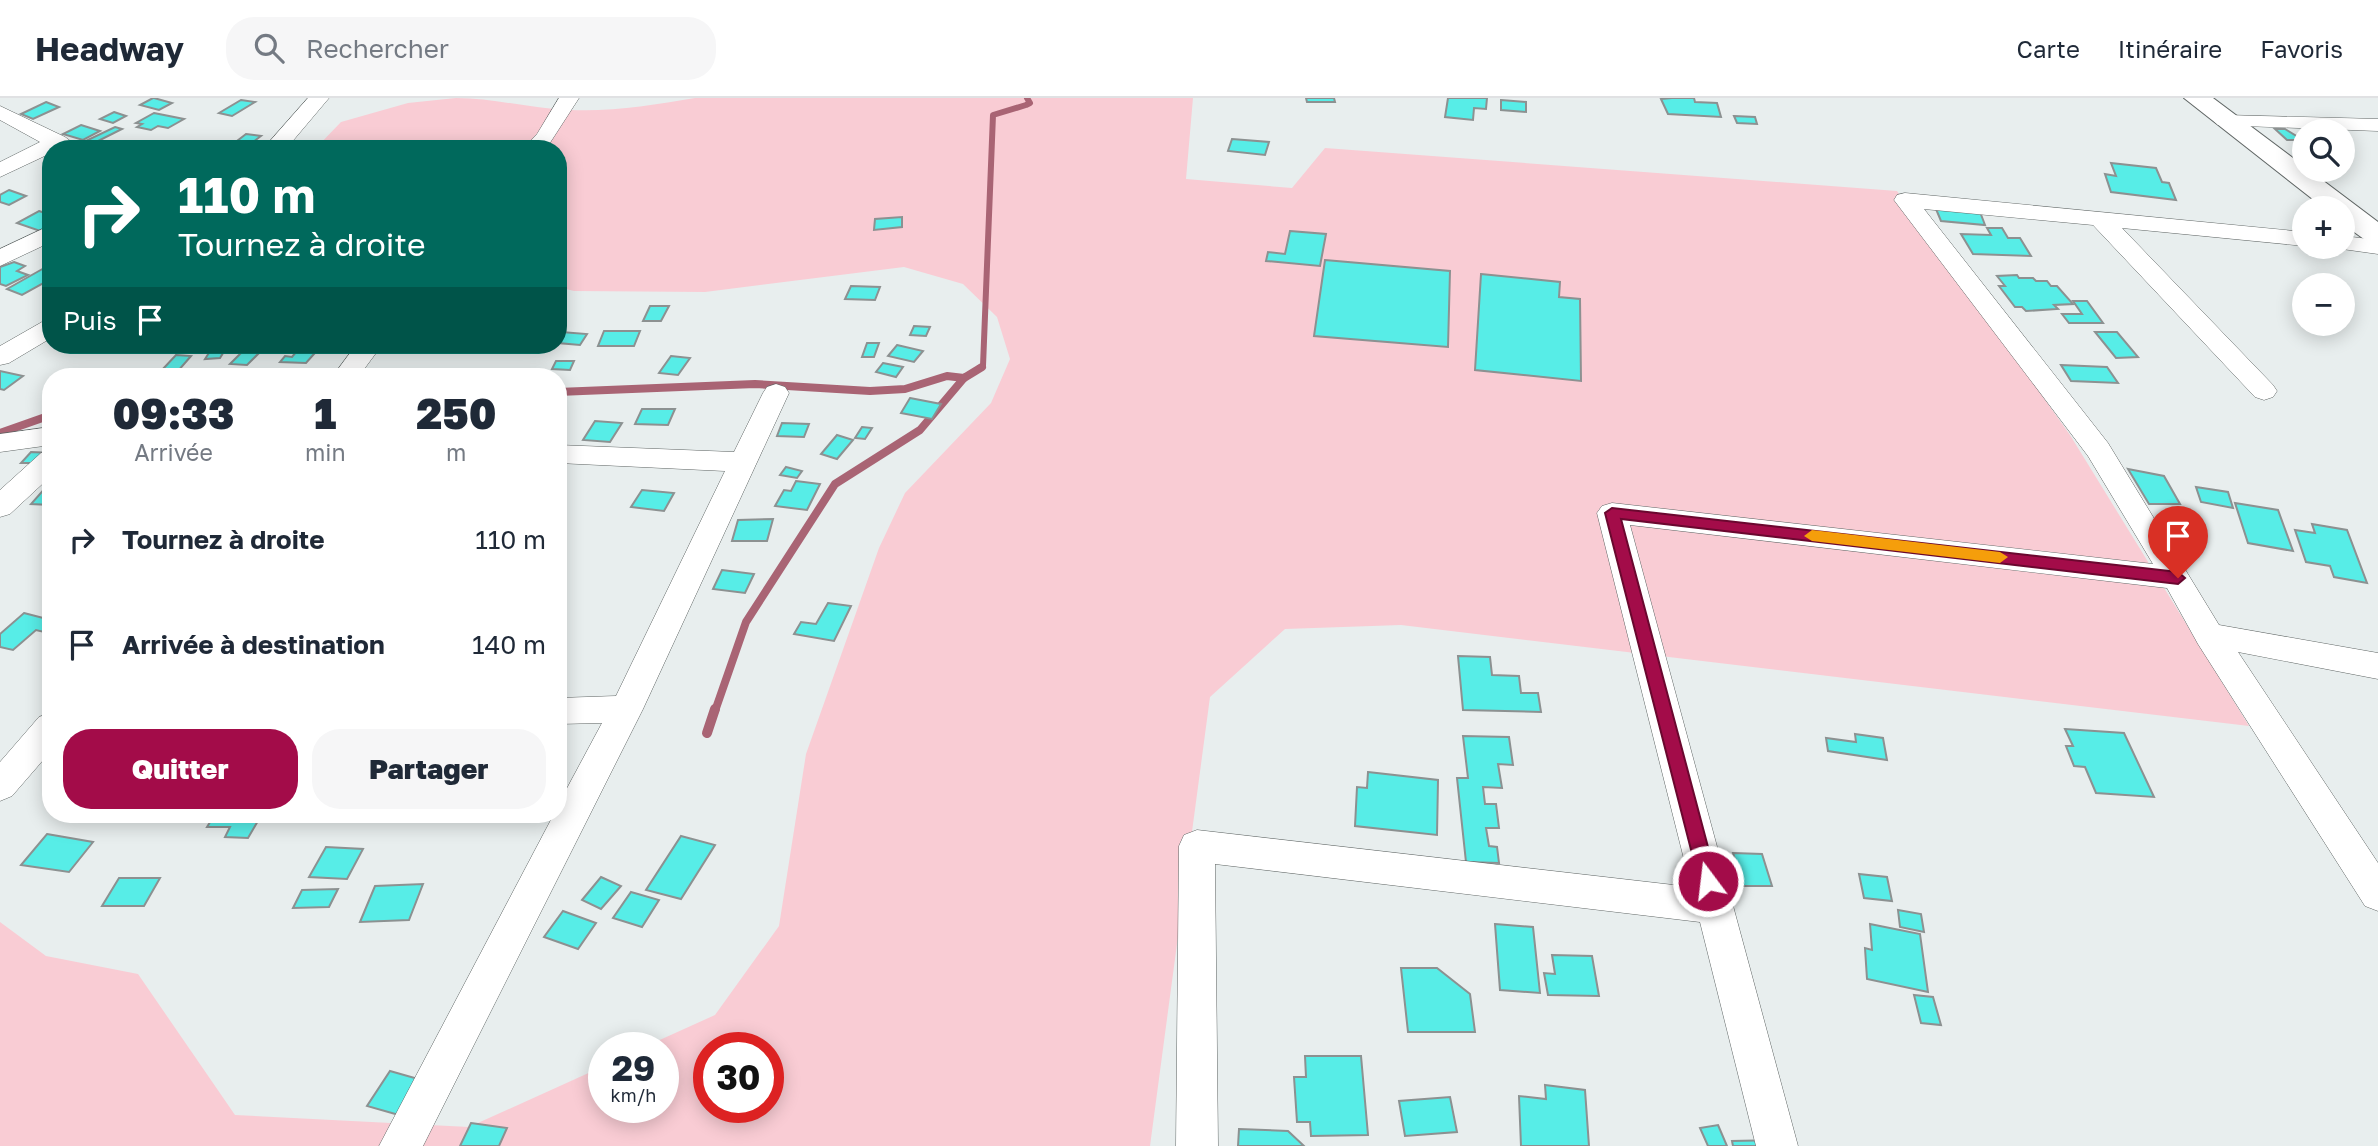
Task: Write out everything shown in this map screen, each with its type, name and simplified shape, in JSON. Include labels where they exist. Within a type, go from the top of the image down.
[{"type":"highway","points":[[2197,98],[2325,196]]},
{"type":"highway","points":[[2355,219],[2378,236]]},
{"type":"street","points":[[543,140],[569,98]]},
{"type":"street","points":[[280,140],[307,102]]},
{"type":"street","points":[[0,112],[52,140]]},
{"type":"street","points":[[2225,121],[2378,125]]},
{"type":"street","points":[[0,170],[42,154]]},
{"type":"street","points":[[2292,239],[1905,200],[2098,450],[2178,578],[2209,635],[2378,894]]},
{"type":"street","points":[[2100,219],[2264,391]]},
{"type":"street","points":[[0,259],[42,237]]},
{"type":"street","points":[[2355,244],[2378,247]]},
{"type":"street","points":[[0,357],[42,332]]},
{"type":"street","points":[[567,822],[625,709],[776,393]]},
{"type":"street","points":[[0,443],[42,437]]},
{"type":"street","points":[[567,454],[742,462]]},
{"type":"street","points":[[0,507],[42,468]]},
{"type":"street","points":[[1777,1146],[1612,513],[2178,578]]},
{"type":"street","points":[[2209,635],[2378,666]]},
{"type":"street","points":[[567,710],[625,709]]},
{"type":"street","points":[[0,786],[42,737]]},
{"type":"street","points":[[400,1146],[566,823]]},
{"type":"street","points":[[1197,1146],[1196,846],[1715,907]]},
{"type":"shaded area","points":[[456,98],[556,109],[601,110],[695,98],[1193,98],[1186,179],[1292,188],[1325,148],[1897,191],[2070,435],[2249,726],[1401,625],[1285,629],[1210,697],[1150,1146],[0,1146],[0,922],[46,956],[138,974],[235,1115],[469,1127],[588,1073],[588,1123],[679,1123],[677,1032],[715,1015],[779,926],[806,754],[879,548],[905,493],[991,403],[1010,359],[997,317],[963,284],[904,267],[705,292],[567,289],[567,140],[324,140],[341,122],[408,103]]},
{"type":"building","points":[[153,98],[172,103],[159,110],[140,105]]},
{"type":"building","points":[[1306,98],[1334,98],[1335,102],[1307,102]]},
{"type":"building","points":[[1448,98],[1487,98],[1486,109],[1474,108],[1473,120],[1445,117]]},
{"type":"building","points":[[1694,98],[1695,102],[1717,103],[1721,117],[1668,114],[1661,99]]},
{"type":"building","points":[[241,100],[255,102],[232,116],[219,113]]},
{"type":"building","points":[[1501,100],[1526,102],[1526,112],[1501,110]]},
{"type":"building","points":[[46,102],[59,107],[33,119],[21,114]]},
{"type":"building","points":[[114,112],[126,116],[113,123],[100,119]]},
{"type":"building","points":[[154,113],[184,119],[168,128],[158,126],[151,130],[137,127],[142,124],[136,123]]},
{"type":"building","points":[[1734,116],[1755,117],[1757,124],[1737,123]]},
{"type":"building","points":[[81,125],[100,131],[83,140],[63,134]]},
{"type":"building","points":[[115,127],[122,129],[100,140],[88,140]]},
{"type":"building","points":[[2275,129],[2285,129],[2292,133],[2292,140],[2287,140]]},
{"type":"building","points":[[246,134],[261,136],[256,140],[238,140]]},
{"type":"building","points":[[1232,139],[1269,142],[1265,155],[1228,151]]},
{"type":"building","points":[[2111,163],[2156,168],[2162,182],[2169,183],[2176,200],[2111,192],[2105,174],[2116,176]]},
{"type":"building","points":[[9,190],[26,196],[9,205],[0,202],[0,195]]},
{"type":"building","points":[[1936,209],[1980,212],[1985,225],[1941,221]]},
{"type":"building","points":[[39,211],[42,212],[42,232],[17,223]]},
{"type":"building","points":[[902,217],[902,227],[874,230],[875,219]]},
{"type":"building","points":[[1987,228],[2002,228],[2008,238],[2020,238],[2031,256],[1973,254],[1961,234],[1991,235]]},
{"type":"building","points":[[1290,231],[1326,234],[1320,266],[1266,261],[1268,252],[1285,254]]},
{"type":"building","points":[[1325,260],[1450,271],[1448,347],[1314,336]]},
{"type":"building","points":[[14,262],[25,266],[17,271],[28,275],[6,286],[0,284],[0,267]]},
{"type":"building","points":[[42,269],[42,284],[22,295],[7,289]]},
{"type":"building","points":[[1481,274],[1560,282],[1559,297],[1580,299],[1581,381],[1475,370]]},
{"type":"building","points":[[2017,275],[2019,278],[2033,278],[2057,286],[2073,304],[2054,305],[2058,309],[2026,311],[2022,307],[2015,307],[1999,286],[2005,286],[1997,276]]},
{"type":"building","points":[[851,286],[880,287],[875,300],[845,299]]},
{"type":"building","points":[[2073,301],[2087,301],[2103,323],[2069,323],[2062,314],[2082,314]]},
{"type":"building","points":[[650,306],[669,306],[661,321],[643,321]]},
{"type":"building","points":[[914,326],[930,327],[926,336],[910,335]]},
{"type":"building","points":[[604,331],[640,331],[634,346],[598,346]]},
{"type":"building","points":[[567,332],[587,334],[580,345],[567,344]]},
{"type":"building","points":[[2095,332],[2117,332],[2138,357],[2116,358]]},
{"type":"building","points":[[867,343],[879,343],[874,357],[862,357]]},
{"type":"building","points":[[897,345],[923,351],[914,362],[888,356]]},
{"type":"building","points":[[208,354],[222,354],[220,358],[205,359]]},
{"type":"building","points":[[240,354],[258,354],[247,365],[230,364]]},
{"type":"building","points":[[294,354],[314,354],[306,363],[280,362],[285,356],[292,357]]},
{"type":"building","points":[[176,355],[191,356],[181,368],[164,368]]},
{"type":"building","points":[[671,356],[690,358],[678,375],[659,373]]},
{"type":"building","points":[[556,361],[574,361],[570,370],[552,368]]},
{"type":"building","points":[[883,363],[903,367],[896,377],[876,372]]},
{"type":"building","points":[[2061,365],[2107,367],[2118,383],[2071,381]]},
{"type":"building","points":[[0,371],[23,376],[4,390],[0,389]]},
{"type":"building","points":[[910,398],[941,404],[932,419],[901,413]]},
{"type":"building","points":[[642,409],[675,409],[668,425],[635,424]]},
{"type":"building","points":[[595,421],[622,423],[610,442],[583,440]]},
{"type":"building","points":[[782,423],[809,424],[804,437],[777,436]]},
{"type":"building","points":[[862,427],[872,428],[865,439],[855,438]]},
{"type":"building","points":[[837,435],[853,440],[837,459],[821,454]]},
{"type":"building","points":[[31,452],[42,453],[42,463],[21,463]]},
{"type":"building","points":[[786,467],[802,471],[797,478],[780,475]]},
{"type":"building","points":[[2128,469],[2164,476],[2180,504],[2149,504]]},
{"type":"building","points":[[796,481],[820,484],[807,510],[775,506],[784,490],[791,491]]},
{"type":"building","points":[[2196,487],[2228,492],[2233,508],[2201,502]]},
{"type":"building","points":[[642,490],[674,493],[664,511],[631,507]]},
{"type":"building","points":[[42,492],[42,505],[31,504]]},
{"type":"building","points":[[2235,503],[2278,510],[2293,551],[2248,543]]},
{"type":"building","points":[[773,519],[767,541],[732,541],[738,520]]},
{"type":"building","points":[[2312,524],[2347,530],[2367,583],[2334,577],[2330,566],[2306,562],[2295,530],[2315,533]]},
{"type":"building","points":[[722,570],[754,574],[745,593],[713,589]]},
{"type":"building","points":[[828,603],[851,606],[834,641],[794,634],[801,622],[816,624]]},
{"type":"building","points":[[24,613],[42,618],[42,632],[36,630],[13,650],[0,647],[0,634]]},
{"type":"building","points":[[1458,656],[1490,657],[1492,675],[1519,676],[1521,693],[1538,693],[1541,712],[1463,710]]},
{"type":"building","points":[[2065,729],[2124,733],[2154,797],[2096,793],[2085,767],[2074,766],[2066,746],[2073,746]]},
{"type":"building","points":[[1855,734],[1883,738],[1887,760],[1828,751],[1826,738],[1856,742]]},
{"type":"building","points":[[1463,736],[1509,737],[1513,765],[1498,764],[1502,788],[1483,787],[1485,804],[1496,804],[1499,828],[1486,828],[1489,846],[1497,847],[1499,863],[1466,862],[1457,778],[1468,778]]},
{"type":"building","points":[[1368,772],[1438,780],[1437,835],[1355,826],[1357,787],[1367,788]]},
{"type":"building","points":[[209,823],[257,823],[248,838],[225,837],[230,827],[207,827]]},
{"type":"building","points":[[47,834],[93,842],[69,872],[21,865]]},
{"type":"building","points":[[681,836],[715,845],[681,899],[646,890]]},
{"type":"building","points":[[326,847],[363,849],[347,879],[309,877]]},
{"type":"building","points":[[1733,853],[1762,854],[1772,886],[1743,886]]},
{"type":"building","points":[[1859,874],[1887,877],[1892,901],[1864,898]]},
{"type":"building","points":[[601,877],[621,886],[601,909],[582,900]]},
{"type":"building","points":[[119,878],[160,878],[144,906],[102,906]]},
{"type":"building","points":[[423,884],[409,920],[360,922],[375,886]]},
{"type":"building","points":[[338,889],[329,907],[293,908],[302,890]]},
{"type":"building","points":[[631,892],[659,900],[642,927],[613,918]]},
{"type":"building","points":[[1898,910],[1921,914],[1924,932],[1900,927]]},
{"type":"building","points":[[563,911],[596,923],[578,949],[544,937]]},
{"type":"building","points":[[1495,924],[1533,927],[1540,993],[1500,990]]},
{"type":"building","points":[[1870,924],[1920,934],[1928,992],[1867,979],[1865,948],[1872,950]]},
{"type":"building","points":[[1552,955],[1592,956],[1599,996],[1548,995],[1544,973],[1555,974]]},
{"type":"building","points":[[1401,968],[1437,968],[1470,994],[1475,1032],[1408,1032]]},
{"type":"building","points":[[1914,995],[1933,997],[1941,1025],[1921,1023]]},
{"type":"building","points":[[1305,1056],[1361,1056],[1368,1135],[1311,1136],[1310,1122],[1297,1122],[1294,1077],[1306,1077]]},
{"type":"building","points":[[390,1071],[443,1086],[420,1121],[367,1106]]},
{"type":"building","points":[[1545,1085],[1585,1090],[1589,1146],[1521,1146],[1519,1096],[1546,1099]]},
{"type":"building","points":[[1450,1097],[1457,1132],[1405,1136],[1399,1101]]},
{"type":"building","points":[[471,1123],[507,1128],[499,1146],[460,1146]]},
{"type":"building","points":[[1718,1125],[1727,1146],[1708,1146],[1700,1128]]},
{"type":"building","points":[[1239,1129],[1288,1131],[1304,1146],[1238,1146]]},
{"type":"building","points":[[1786,1140],[1787,1146],[1733,1146],[1732,1141]]},
{"type":"waterway","points":[[979,368],[983,366],[993,115],[1030,103],[1027,98]]},
{"type":"waterway","points":[[964,378],[982,367]]},
{"type":"waterway","points":[[567,392],[755,384],[870,391],[905,389],[947,376],[964,378]]},
{"type":"waterway","points":[[715,711],[746,622],[835,484],[920,430],[964,378]]},
{"type":"waterway","points":[[0,433],[42,418]]},
{"type":"waterway","points":[[707,733],[715,709]]},
{"type":"slow traffic","points":[[1812,536],[2000,557]]},
{"type":"route","points":[[1708,881],[1612,513],[2178,578]]}]
